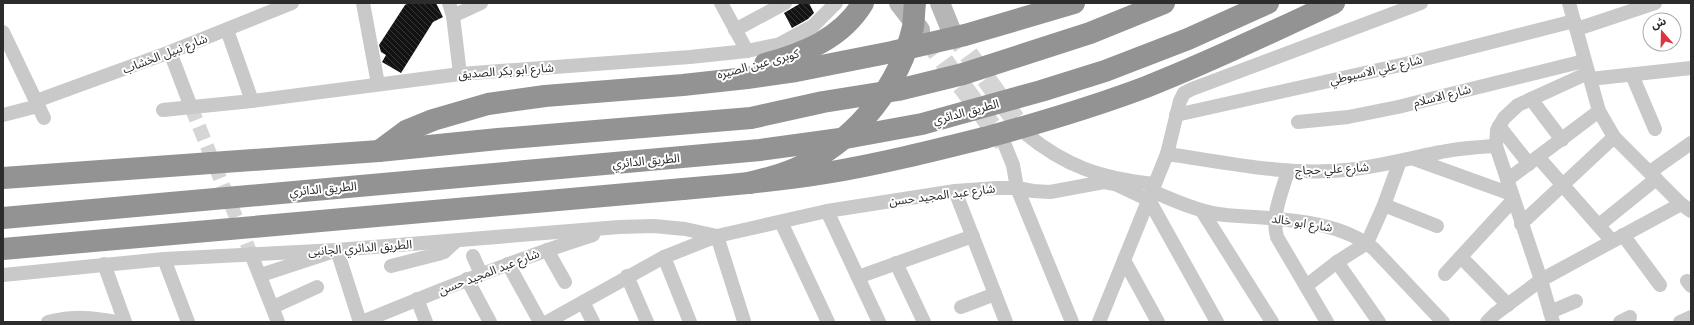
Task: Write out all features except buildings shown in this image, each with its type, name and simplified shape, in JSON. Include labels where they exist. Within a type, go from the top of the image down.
[{"type":"highway","name":"كوبرى عين الصيره","points":[[683,85],[802,53],[825,41],[845,25],[863,3]]},
{"type":"highway","points":[[749,183],[778,176],[806,164],[832,149],[855,130],[875,107],[892,82],[909,41],[913,26],[915,3]]},
{"type":"highway","points":[[380,151],[406,131],[460,111],[488,104],[545,96],[683,85],[796,71],[892,52],[965,35],[1074,3]]},
{"type":"highway","points":[[3,178],[380,151],[506,138],[751,118],[823,102],[898,90],[963,74],[1090,33],[1164,3]]},
{"type":"highway","name":"الطريق الدائري","points":[[3,218],[760,150],[840,139],[922,124],[1098,74],[1188,39],[1268,3]]},
{"type":"highway","points":[[3,249],[749,183],[826,173],[879,163],[977,140],[1039,123],[1093,105],[1166,79],[1334,3]]},
{"type":"street","name":"شارع نبيل الخشاب","points":[[39,108],[170,52],[227,30],[276,6],[292,3]]},
{"type":"street","points":[[363,3],[378,84]]},
{"type":"street","points":[[460,74],[451,9],[481,3]]},
{"type":"street","points":[[721,3],[747,51]]},
{"type":"street","points":[[735,30],[785,3]]},
{"type":"street","name":"شارع ابو بكر الصديق","points":[[162,110],[252,101],[460,74],[690,57],[747,51],[780,44],[812,26],[836,3]]},
{"type":"street","points":[[899,3],[926,37]]},
{"type":"street","points":[[940,3],[951,30]]},
{"type":"street","points":[[1099,322],[1167,154],[1176,115],[1180,101],[1184,94],[1192,88],[1421,3]]},
{"type":"street","points":[[1495,319],[1508,305],[1541,280],[1618,238],[1686,208],[1614,137],[1599,111],[1569,3]]},
{"type":"street","name":"شارع علي الاسيوطي","points":[[1176,115],[1575,25],[1655,3]]},
{"type":"street","points":[[227,30],[252,101]]},
{"type":"street","points":[[3,32],[39,108],[3,115]]},
{"type":"street","points":[[170,52],[191,107]]},
{"type":"street","points":[[1576,301],[1551,317],[1541,280],[1496,146],[1497,130],[1504,118],[1518,105],[1587,71],[1632,74],[1691,68]]},
{"type":"street","name":"شارع الاسلام","points":[[1298,122],[1348,117],[1587,71]]},
{"type":"street","points":[[1632,74],[1655,130]]},
{"type":"street","points":[[1531,99],[1562,140]]},
{"type":"street","points":[[1445,274],[1461,257],[1534,161],[1599,111]]},
{"type":"street","points":[[1499,126],[1534,161],[1563,185],[1599,226],[1618,238],[1660,285]]},
{"type":"street","points":[[1025,133],[1064,160],[1092,173],[1123,181],[1151,192],[1217,322]]},
{"type":"street","points":[[1521,224],[1614,137]]},
{"type":"street","points":[[1004,143],[1013,165],[1017,188],[1072,322]]},
{"type":"street","points":[[1599,226],[1653,175],[1691,143]]},
{"type":"street","name":"شارع علي حجاج","points":[[1167,154],[1288,171],[1345,170],[1407,160],[1441,152],[1496,146]]},
{"type":"street","points":[[1306,286],[1337,262],[1367,243],[1407,160],[1511,191]]},
{"type":"street","points":[[1288,171],[1275,218],[1277,237],[1327,322]]},
{"type":"street","name":"شارع عبد المجيد حسن","points":[[547,322],[627,276],[664,257],[717,236],[827,211],[955,191],[997,188],[1017,188],[1034,192],[1050,192],[1104,182],[1151,192]]},
{"type":"street","points":[[955,191],[1006,322]]},
{"type":"street","name":"شارع ابو خالد","points":[[1151,192],[1202,211],[1220,215],[1275,218],[1336,228],[1367,243],[1443,322]]},
{"type":"street","points":[[1384,205],[1437,226]]},
{"type":"street","points":[[827,211],[879,322]]},
{"type":"street","points":[[1202,211],[1272,322]]},
{"type":"street","points":[[780,222],[826,322]]},
{"type":"street","name":"الطريق الدائري الجانبى","points":[[3,275],[164,259],[337,250],[619,227],[654,226],[685,229],[717,236]]},
{"type":"street","name":"شارع عبد المجيد حسن","points":[[361,322],[467,279],[547,250],[619,227]]},
{"type":"street","points":[[717,236],[744,321]]},
{"type":"street","points":[[858,277],[973,236]]},
{"type":"street","points":[[391,266],[444,252],[456,241]]},
{"type":"street","points":[[260,275],[337,250],[361,322]]},
{"type":"street","points":[[547,250],[565,282]]},
{"type":"street","points":[[251,254],[278,322]]},
{"type":"street","points":[[472,256],[481,274]]},
{"type":"street","points":[[664,257],[690,322]]},
{"type":"street","points":[[1461,257],[1508,305]]},
{"type":"street","points":[[164,259],[188,322]]},
{"type":"street","points":[[1124,260],[1158,322]]},
{"type":"street","points":[[1337,262],[1379,322]]},
{"type":"street","points":[[104,264],[125,322]]},
{"type":"street","points":[[508,264],[540,322]]},
{"type":"street","points":[[896,264],[924,322]]},
{"type":"street","points":[[627,276],[647,322]]},
{"type":"street","points":[[467,279],[490,322]]},
{"type":"street","points":[[273,307],[317,287]]},
{"type":"street","points":[[961,308],[995,294]]},
{"type":"street","points":[[417,299],[426,322]]},
{"type":"street","points":[[583,302],[593,322]]},
{"type":"street","points":[[48,322],[64,318],[91,317],[117,322]]},
{"type":"street","points":[[1680,322],[1691,317]]},
{"type":"tunnel","points":[[951,30],[1025,133]]},
{"type":"tunnel","points":[[926,37],[1004,143]]},
{"type":"tunnel","points":[[191,107],[251,254]]}]
